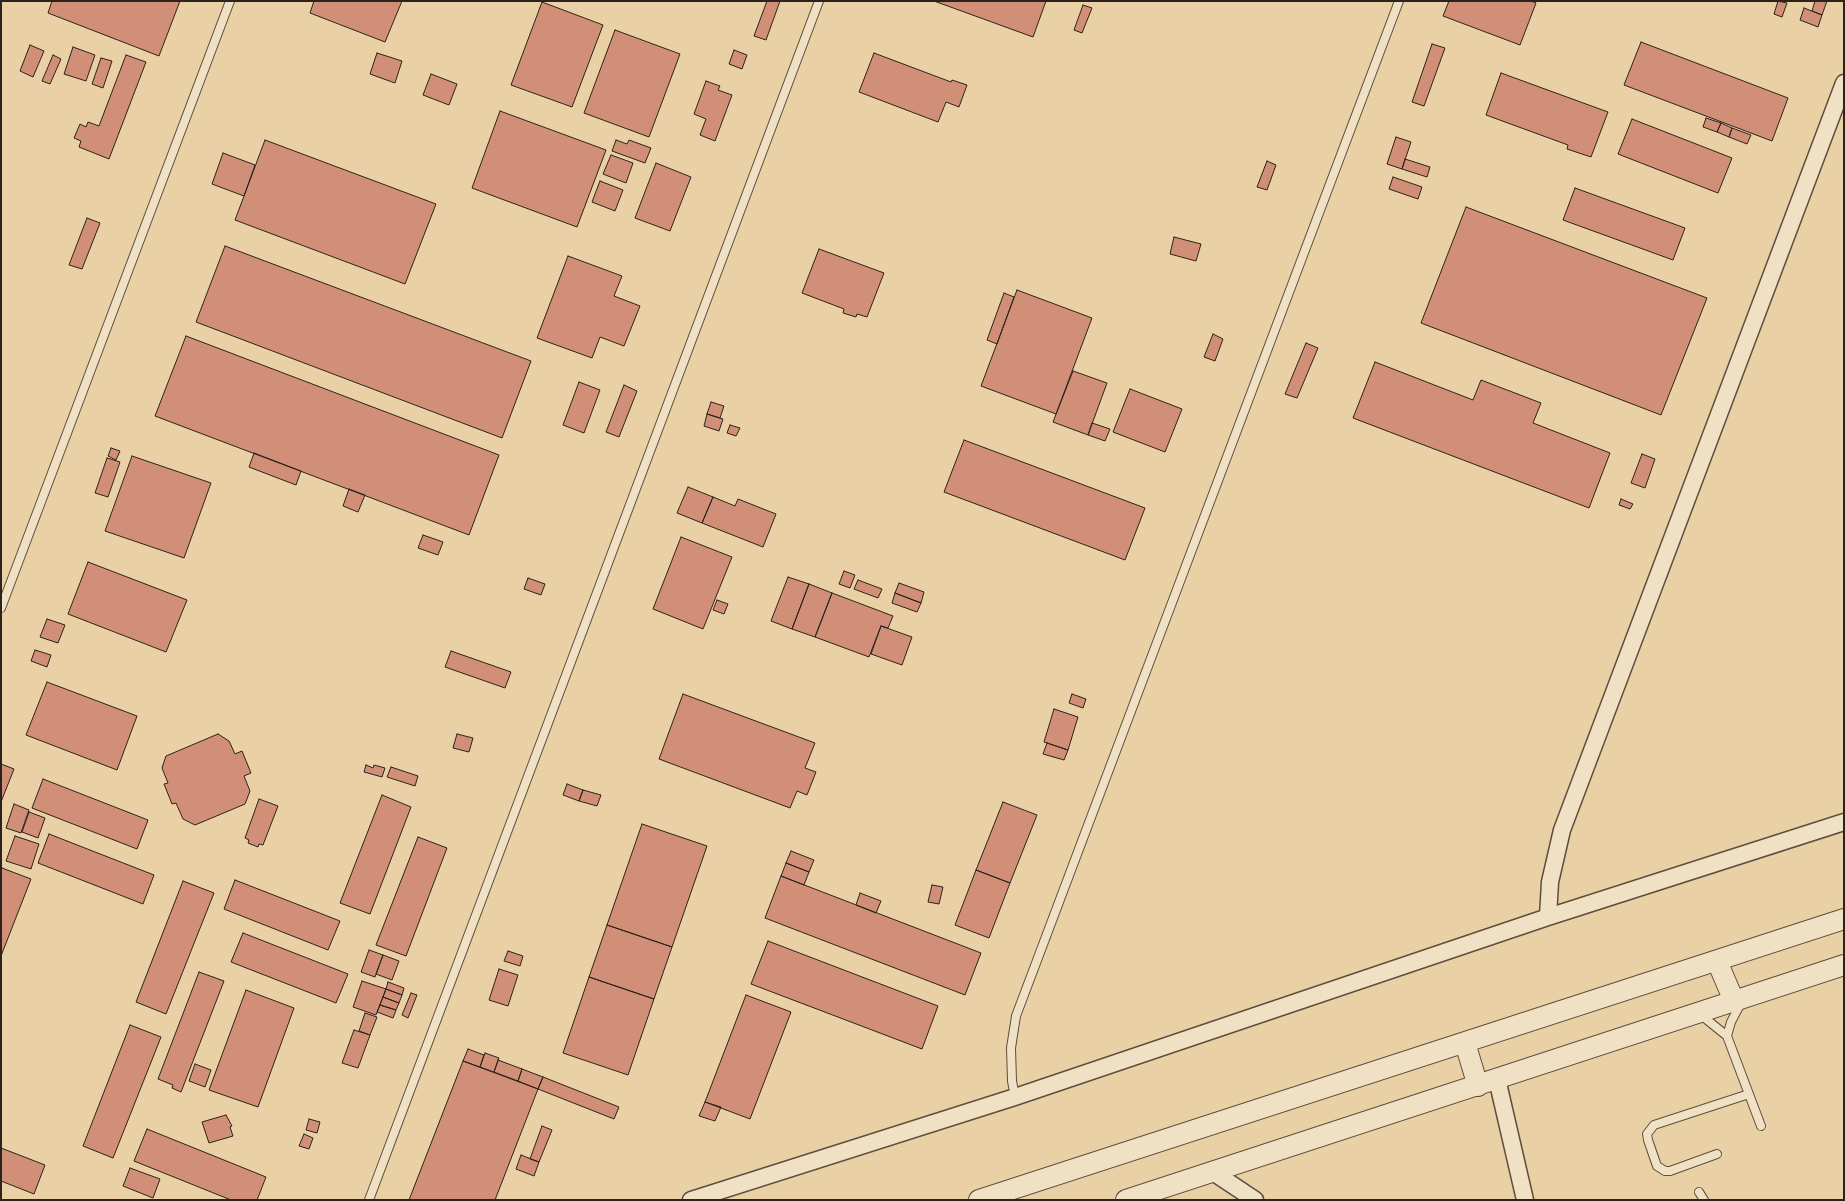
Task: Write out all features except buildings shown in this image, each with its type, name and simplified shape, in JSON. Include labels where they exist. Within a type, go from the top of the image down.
[{"type":"street","points":[[1548,917],[1550,882],[1562,830],[1844,83]]},
{"type":"street","points":[[691,1200],[1015,1097],[1548,917],[1844,822]]},
{"type":"street","points":[[979,1200],[1844,919]]},
{"type":"street","points":[[1717,961],[1739,1000]]},
{"type":"street","points":[[1126,1200],[1844,966]]},
{"type":"street","points":[[1465,1043],[1478,1086]]},
{"type":"street","points":[[1497,1080],[1525,1200]]},
{"type":"street","points":[[1213,1172],[1255,1200]]},
{"type":"lane","points":[[1,608],[230,1]]},
{"type":"lane","points":[[369,1200],[818,1]]},
{"type":"lane","points":[[1015,1097],[1010,1048],[1016,1016],[1399,1]]},
{"type":"lane","points":[[1727,1036],[1739,1000]]},
{"type":"lane","points":[[1699,1013],[1727,1036],[1761,1126]]},
{"type":"lane","points":[[1718,1154],[1670,1172],[1665,1171],[1657,1166],[1647,1134],[1654,1125],[1749,1094]]},
{"type":"lane","points":[[1699,1192],[1704,1200]]}]
